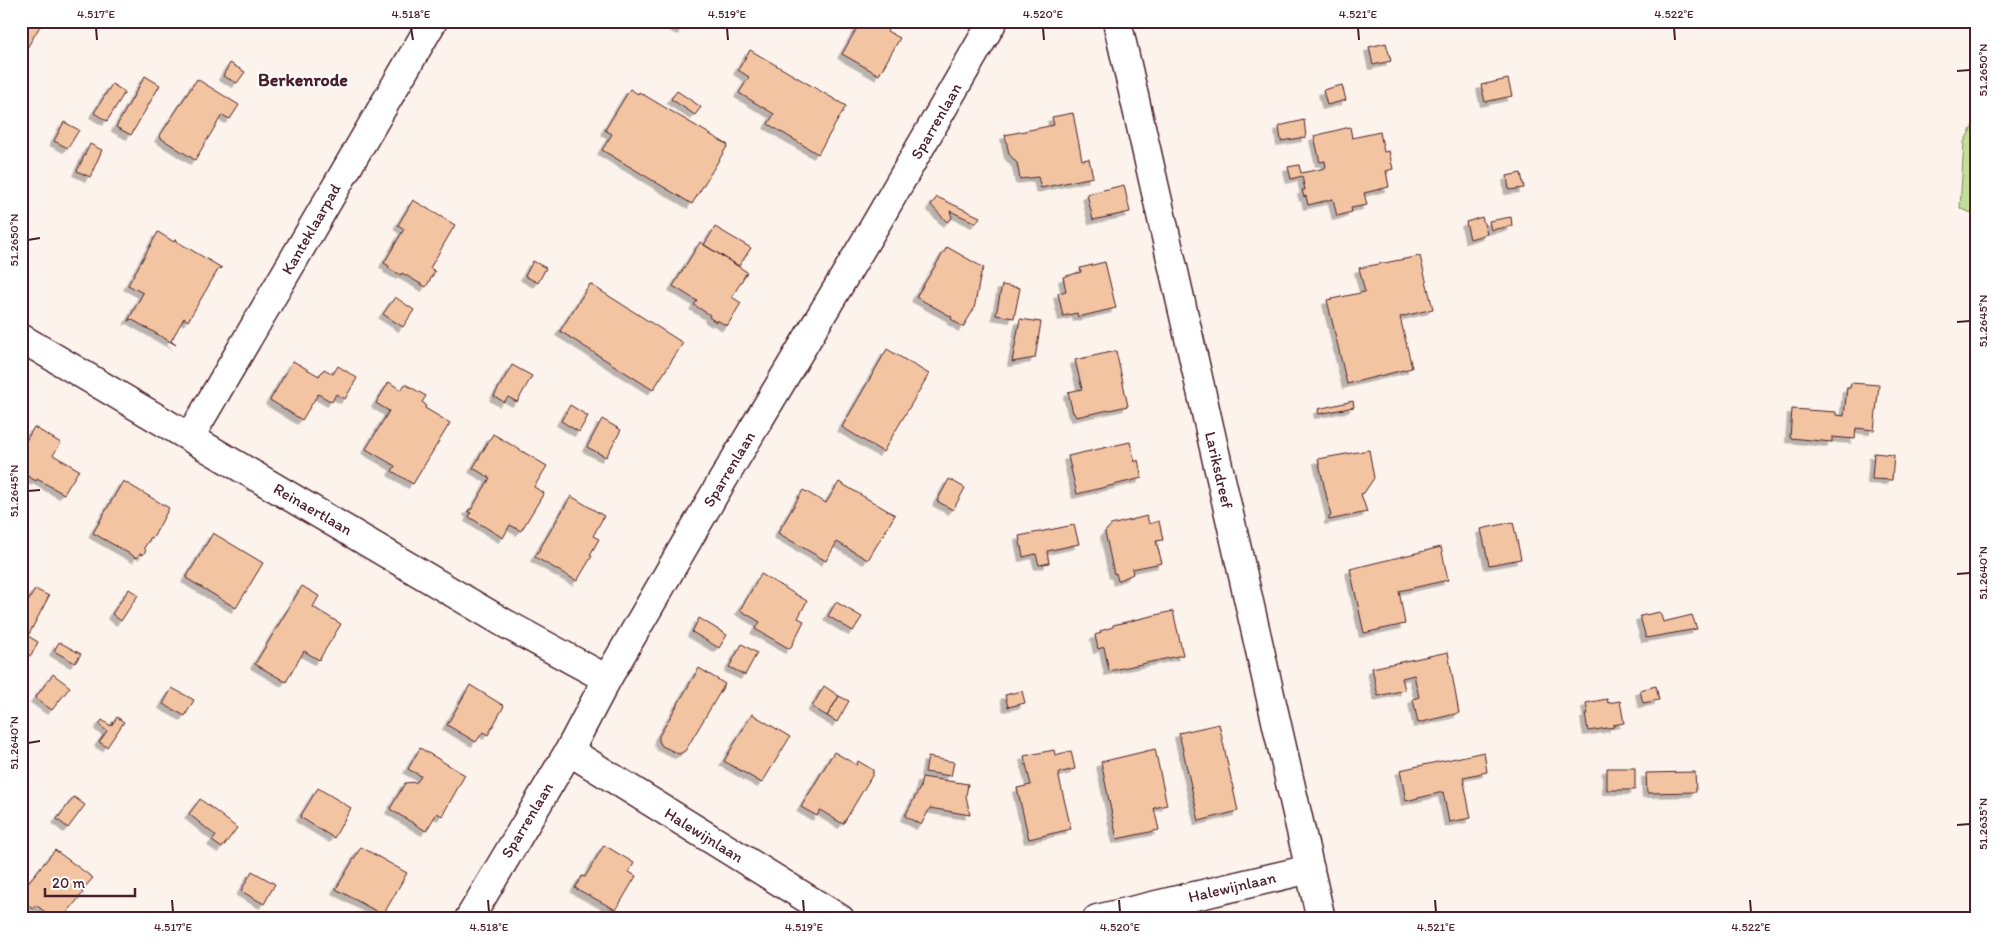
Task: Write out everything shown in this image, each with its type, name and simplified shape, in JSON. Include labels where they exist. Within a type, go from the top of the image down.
[{"type":"street","name":"Kanteklaarpad","points":[[190,437],[433,21]]},
{"type":"street","name":"Sparrenlaan","points":[[468,919],[569,750],[607,679],[994,21]]},
{"type":"street","name":"Lariksdreef","points":[[1117,21],[1321,919]]},
{"type":"street","name":"Reinaertlaan","points":[[21,338],[506,624],[607,679]]},
{"type":"street","name":"Halewijnlaan","points":[[569,750],[840,919]]},
{"type":"street","name":"Halewijnlaan","points":[[1097,919],[1310,869]]},
{"type":"green space","points":[[1976,120],[1976,215],[1960,208],[1964,142]]},
{"type":"building","points":[[21,21],[43,21],[21,58]]},
{"type":"building","points":[[668,21],[686,21],[682,30],[667,23]]},
{"type":"building","points":[[861,21],[893,21],[887,31],[900,38],[879,75],[842,54]]},
{"type":"building","points":[[1386,43],[1391,61],[1373,65],[1369,47]]},
{"type":"building","points":[[750,50],[846,106],[818,154],[768,124],[774,114],[739,93],[749,77],[738,70]]},
{"type":"building","points":[[230,63],[245,72],[237,83],[223,76]]},
{"type":"building","points":[[145,76],[160,85],[131,135],[116,127]]},
{"type":"building","points":[[197,79],[239,105],[230,119],[222,115],[195,160],[159,137]]},
{"type":"building","points":[[1508,79],[1512,96],[1485,102],[1481,85]]},
{"type":"building","points":[[112,84],[125,92],[107,121],[94,113]]},
{"type":"building","points":[[1342,85],[1346,100],[1327,105],[1323,90]]},
{"type":"building","points":[[630,89],[638,94],[639,92],[728,145],[692,204],[602,150],[612,134],[605,130]]},
{"type":"building","points":[[677,91],[701,107],[695,115],[671,99]]},
{"type":"building","points":[[1073,113],[1082,160],[1089,159],[1093,177],[1041,188],[1038,177],[1020,179],[1017,163],[1009,154],[1005,135],[1054,125],[1052,117]]},
{"type":"building","points":[[1304,120],[1306,137],[1281,141],[1279,126]]},
{"type":"building","points":[[64,122],[79,130],[68,148],[54,141]]},
{"type":"building","points":[[1350,127],[1352,138],[1380,132],[1384,152],[1389,151],[1393,169],[1386,171],[1389,187],[1364,193],[1367,205],[1351,208],[1352,212],[1337,216],[1333,199],[1308,205],[1302,190],[1305,190],[1302,176],[1291,179],[1288,167],[1299,165],[1301,173],[1326,168],[1325,161],[1320,162],[1314,136]]},
{"type":"building","points":[[90,144],[102,150],[90,177],[77,171]]},
{"type":"building","points":[[1521,173],[1524,188],[1509,190],[1507,176]]},
{"type":"building","points":[[21,180],[30,185],[21,199]]},
{"type":"building","points":[[1124,185],[1130,212],[1093,220],[1087,194]]},
{"type":"building","points":[[937,197],[980,217],[976,223],[950,211],[952,218],[947,222],[931,205]]},
{"type":"building","points":[[413,200],[455,225],[430,268],[435,271],[426,287],[402,273],[401,275],[388,268],[389,266],[384,263],[404,229],[398,225]]},
{"type":"building","points":[[1482,217],[1487,234],[1470,239],[1466,222]]},
{"type":"building","points":[[1511,217],[1512,226],[1491,230],[1489,221]]},
{"type":"building","points":[[715,227],[751,248],[739,266],[704,245]]},
{"type":"building","points":[[158,232],[174,242],[176,238],[176,241],[222,268],[219,268],[188,321],[184,318],[171,341],[176,345],[131,319],[128,321],[143,293],[128,285]]},
{"type":"building","points":[[700,242],[747,272],[732,297],[741,303],[727,326],[709,317],[710,315],[694,305],[697,301],[673,286]]},
{"type":"building","points":[[947,247],[984,268],[981,273],[974,309],[963,327],[951,319],[952,317],[916,297]]},
{"type":"building","points":[[1420,256],[1433,309],[1400,317],[1412,368],[1347,384],[1327,300],[1365,292],[1359,268]]},
{"type":"building","points":[[533,261],[546,268],[538,283],[525,276]]},
{"type":"building","points":[[1105,262],[1116,308],[1078,317],[1077,313],[1063,316],[1058,293],[1066,291],[1063,277],[1081,272],[1080,268]]},
{"type":"building","points":[[590,284],[683,343],[653,390],[560,331]]},
{"type":"building","points":[[1002,285],[1020,288],[1014,318],[996,315]]},
{"type":"building","points":[[395,297],[414,310],[403,327],[383,314]]},
{"type":"building","points":[[1020,319],[1041,322],[1035,358],[1012,362]]},
{"type":"building","points":[[887,349],[929,374],[883,452],[842,427]]},
{"type":"building","points":[[1116,351],[1128,406],[1076,417],[1073,413],[1068,392],[1082,389],[1075,360]]},
{"type":"building","points":[[293,361],[319,376],[324,369],[333,374],[338,366],[357,378],[345,399],[336,394],[332,402],[318,394],[302,420],[270,400]]},
{"type":"building","points":[[512,365],[532,376],[517,402],[508,397],[504,402],[494,396]]},
{"type":"building","points":[[389,382],[401,390],[405,384],[426,396],[422,402],[426,405],[425,408],[450,423],[413,484],[392,471],[395,466],[366,449],[389,411],[376,403]]},
{"type":"building","points":[[1851,383],[1879,385],[1874,430],[1856,428],[1855,439],[1832,437],[1832,442],[1790,438],[1792,409],[1836,412],[1836,415],[1844,416],[1847,388],[1850,388]]},
{"type":"building","points":[[1353,401],[1354,407],[1319,414],[1318,409]]},
{"type":"building","points":[[570,405],[588,416],[579,432],[561,421]]},
{"type":"building","points":[[602,419],[621,430],[606,457],[587,447]]},
{"type":"building","points":[[34,427],[61,443],[53,455],[79,470],[64,494],[21,472],[21,449]]},
{"type":"building","points":[[493,434],[547,466],[534,487],[544,493],[521,531],[510,525],[503,538],[469,517],[471,513],[468,511],[469,509],[471,510],[490,478],[473,468]]},
{"type":"building","points":[[1130,442],[1135,462],[1138,460],[1142,478],[1077,494],[1068,456]]},
{"type":"building","points":[[1369,450],[1374,478],[1364,493],[1361,494],[1367,512],[1329,520],[1331,516],[1318,459]]},
{"type":"building","points":[[1874,453],[1894,455],[1892,480],[1872,479]]},
{"type":"building","points":[[949,479],[965,488],[953,510],[937,501]]},
{"type":"building","points":[[123,481],[169,508],[153,538],[151,537],[144,548],[146,550],[143,555],[140,553],[137,558],[93,533]]},
{"type":"building","points":[[839,482],[895,515],[868,560],[837,542],[826,561],[778,533],[803,490],[826,503]]},
{"type":"building","points":[[571,496],[604,516],[593,536],[599,539],[590,555],[592,556],[577,581],[535,557]]},
{"type":"building","points":[[1147,516],[1149,524],[1159,521],[1163,540],[1156,541],[1162,563],[1132,569],[1133,574],[1118,581],[1116,573],[1114,574],[1105,532],[1111,525]]},
{"type":"building","points":[[1513,522],[1521,559],[1489,565],[1481,529]]},
{"type":"building","points":[[1074,525],[1079,544],[1047,551],[1049,563],[1039,565],[1036,554],[1023,557],[1019,536]]},
{"type":"building","points":[[213,533],[263,563],[236,608],[186,578]]},
{"type":"building","points":[[1441,547],[1448,580],[1399,591],[1405,624],[1364,633],[1350,569]]},
{"type":"building","points":[[761,574],[807,601],[798,618],[804,621],[790,649],[755,629],[760,622],[740,610]]},
{"type":"building","points":[[302,586],[319,596],[313,607],[341,624],[319,660],[304,651],[286,682],[255,664]]},
{"type":"building","points":[[35,589],[49,596],[28,636],[38,642],[31,656],[21,650],[21,614]]},
{"type":"building","points":[[129,589],[138,595],[121,621],[112,614]]},
{"type":"building","points":[[836,602],[862,617],[853,631],[828,616]]},
{"type":"building","points":[[1173,611],[1183,655],[1109,671],[1104,647],[1098,649],[1095,635],[1101,633],[1100,631],[1113,627],[1113,625]]},
{"type":"building","points":[[1660,612],[1663,622],[1692,615],[1697,629],[1646,638],[1640,616]]},
{"type":"building","points":[[699,618],[727,635],[719,648],[692,632]]},
{"type":"building","points":[[59,642],[81,654],[75,663],[54,651]]},
{"type":"building","points":[[742,644],[757,653],[745,675],[729,667]]},
{"type":"building","points":[[1448,652],[1459,713],[1418,723],[1413,699],[1419,697],[1414,675],[1402,678],[1405,690],[1378,696],[1372,668]]},
{"type":"building","points":[[699,668],[725,684],[685,751],[679,754],[662,746],[659,736]]},
{"type":"building","points":[[53,674],[70,687],[52,710],[35,698]]},
{"type":"building","points":[[470,685],[504,706],[488,735],[483,732],[476,742],[447,725]]},
{"type":"building","points":[[824,686],[839,696],[827,716],[812,707]]},
{"type":"building","points":[[1656,686],[1659,700],[1643,703],[1640,690]]},
{"type":"building","points":[[172,688],[194,700],[185,716],[163,704]]},
{"type":"building","points":[[1022,691],[1025,703],[1008,707],[1005,695]]},
{"type":"building","points":[[839,696],[849,701],[837,722],[827,716]]},
{"type":"building","points":[[1607,699],[1608,703],[1620,701],[1624,723],[1613,725],[1614,727],[1588,731],[1585,714],[1588,714],[1586,703]]},
{"type":"building","points":[[752,714],[790,737],[762,783],[724,761]]},
{"type":"building","points":[[117,717],[124,722],[107,747],[99,742],[107,731],[99,725],[102,720],[111,726]]},
{"type":"building","points":[[1219,724],[1238,811],[1199,821],[1179,733]]},
{"type":"building","points":[[420,748],[465,775],[442,816],[437,813],[426,831],[390,809],[405,783],[417,782],[421,776],[408,769]]},
{"type":"building","points":[[1155,749],[1167,805],[1154,808],[1159,830],[1117,839],[1101,762]]},
{"type":"building","points":[[1054,750],[1055,755],[1071,751],[1075,769],[1058,773],[1071,829],[1029,839],[1017,788],[1031,785],[1024,756]]},
{"type":"building","points":[[834,752],[857,765],[858,761],[873,770],[873,774],[843,824],[820,810],[817,816],[801,807]]},
{"type":"building","points":[[1484,752],[1487,772],[1463,777],[1471,818],[1449,822],[1443,792],[1406,801],[1400,770]]},
{"type":"building","points":[[928,757],[954,762],[951,776],[925,772]]},
{"type":"building","points":[[1607,768],[1635,768],[1635,790],[1607,790]]},
{"type":"building","points":[[1695,772],[1696,792],[1647,793],[1646,773]]},
{"type":"building","points":[[922,777],[968,784],[966,796],[970,815],[930,808],[921,825],[905,816],[920,788]]},
{"type":"building","points":[[318,788],[351,808],[334,838],[300,817]]},
{"type":"building","points":[[74,797],[85,805],[68,828],[57,819]]},
{"type":"building","points":[[200,799],[237,828],[222,848],[212,841],[216,836],[189,814]]},
{"type":"building","points":[[604,845],[634,863],[629,872],[636,876],[616,910],[575,888],[582,876],[585,877]]},
{"type":"building","points":[[361,847],[407,873],[383,915],[336,889]]},
{"type":"building","points":[[55,850],[93,878],[81,891],[83,893],[62,919],[54,919],[36,905],[33,909],[21,900],[21,891]]},
{"type":"building","points":[[252,871],[275,884],[264,904],[241,891]]},
{"type":"district","name":"Berkenrode","points":[[303,80]]}]
